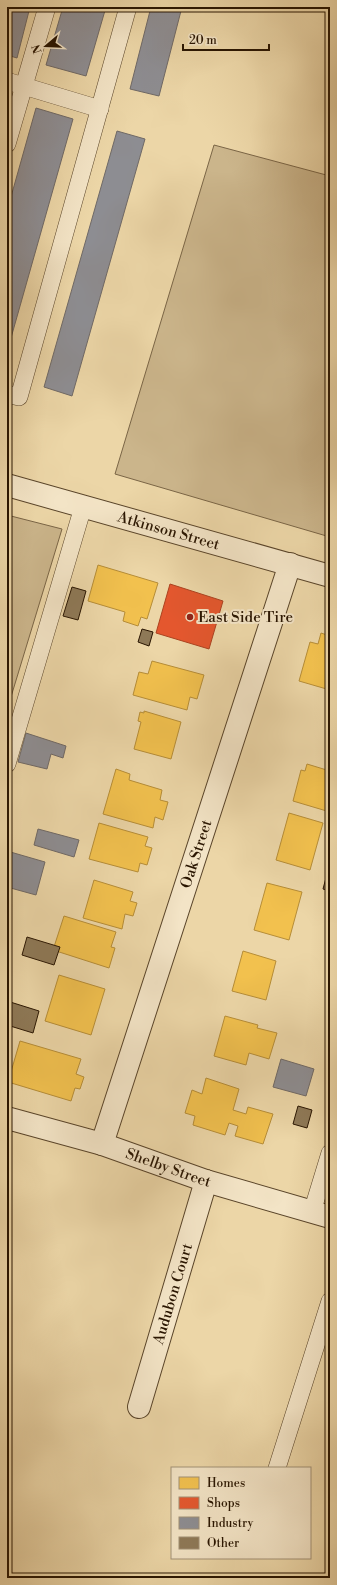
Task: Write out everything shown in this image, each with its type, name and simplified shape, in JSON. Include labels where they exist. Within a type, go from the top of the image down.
[{"type":"street","name":"Atkinson Street","points":[[7,484],[83,507],[330,576]]},
{"type":"street","name":"Oak Street","points":[[102,1144],[290,564]]},
{"type":"street","name":"Shelby Street","points":[[7,1118],[102,1144],[206,1181],[321,1214]]},
{"type":"street","name":"Audubon Court","points":[[139,1407],[206,1181]]},
{"type":"lane","points":[[7,144],[47,7]]},
{"type":"lane","points":[[7,394],[19,397],[128,7]]},
{"type":"lane","points":[[7,81],[100,109]]},
{"type":"lane","points":[[7,764],[83,507]]},
{"type":"lane","points":[[321,1214],[330,1153]]},
{"type":"lane","points":[[277,1467],[330,1301]]},
{"type":"shaded area","points":[[214,145],[330,176],[330,537],[115,474]]},
{"type":"shaded area","points":[[7,515],[62,529],[7,710]]},
{"type":"building: Homes","points":[[98,565],[158,583],[147,619],[141,617],[138,626],[123,621],[125,612],[88,601]]},
{"type":"building: Homes","points":[[321,633],[330,636],[330,690],[299,681],[310,642],[318,644]]},
{"type":"building: Homes","points":[[152,661],[204,675],[197,699],[190,697],[187,710],[133,695],[139,672],[148,674]]},
{"type":"building: Homes","points":[[144,711],[181,722],[171,759],[134,749],[141,722],[138,721],[140,712],[144,713]]},
{"type":"building: Homes","points":[[307,764],[330,771],[330,812],[293,801],[301,770],[305,771]]},
{"type":"building: Homes","points":[[116,769],[130,774],[129,780],[162,790],[160,800],[168,802],[163,820],[155,817],[153,828],[103,814]]},
{"type":"building: Homes","points":[[289,813],[323,823],[310,870],[276,860]]},
{"type":"building: Homes","points":[[99,823],[148,837],[145,846],[152,848],[147,865],[140,863],[138,872],[89,859]]},
{"type":"building: Homes","points":[[94,880],[133,892],[130,901],[137,903],[133,916],[125,914],[122,929],[83,918]]},
{"type":"building: Homes","points":[[267,883],[302,892],[289,940],[254,930]]},
{"type":"building: Homes","points":[[64,916],[116,932],[111,947],[115,948],[109,968],[53,950]]},
{"type":"building: Homes","points":[[243,951],[276,961],[266,1000],[232,991]]},
{"type":"building: Homes","points":[[59,975],[105,989],[91,1035],[45,1021]]},
{"type":"building: Homes","points":[[225,1016],[258,1025],[257,1028],[277,1033],[269,1059],[249,1053],[246,1065],[214,1056]]},
{"type":"building: Homes","points":[[20,1041],[81,1059],[76,1074],[84,1077],[80,1089],[75,1088],[71,1101],[8,1082]]},
{"type":"building: Homes","points":[[206,1078],[239,1089],[233,1110],[246,1114],[248,1107],[273,1114],[263,1144],[235,1136],[238,1126],[229,1123],[225,1135],[193,1125],[195,1116],[185,1113],[192,1090],[202,1094]]},
{"type":"building: Shops","name":"East Side Tire","points":[[170,584],[223,601],[209,649],[156,633]]},
{"type":"building: Industry","points":[[7,7],[30,7],[17,58],[7,55]]},
{"type":"building: Industry","points":[[63,7],[106,7],[86,76],[46,65]]},
{"type":"building: Industry","points":[[151,7],[182,7],[159,96],[130,89]]},
{"type":"building: Industry","points":[[36,108],[73,119],[7,352],[7,211]]},
{"type":"building: Industry","points":[[117,131],[145,139],[72,396],[44,387]]},
{"type":"building: Industry","points":[[26,733],[66,746],[63,758],[51,754],[47,769],[18,762]]},
{"type":"building: Industry","points":[[38,829],[79,840],[74,857],[34,845]]},
{"type":"building: Industry","points":[[7,851],[45,862],[36,895],[7,887]]},
{"type":"building: Industry","points":[[281,1059],[314,1069],[306,1096],[273,1087]]},
{"type":"building: Other","points":[[72,587],[86,591],[78,620],[63,616]]},
{"type":"building: Other","points":[[142,629],[153,632],[149,646],[138,642]]},
{"type":"building: Other","points":[[327,874],[330,875],[330,891],[323,889]]},
{"type":"building: Other","points":[[27,937],[60,947],[54,965],[22,955]]},
{"type":"building: Other","points":[[7,1001],[39,1011],[33,1033],[7,1025]]},
{"type":"building: Other","points":[[298,1106],[312,1110],[307,1128],[293,1124]]},
{"type":"place","name":"East Side Tire","points":[[190,617]]}]
